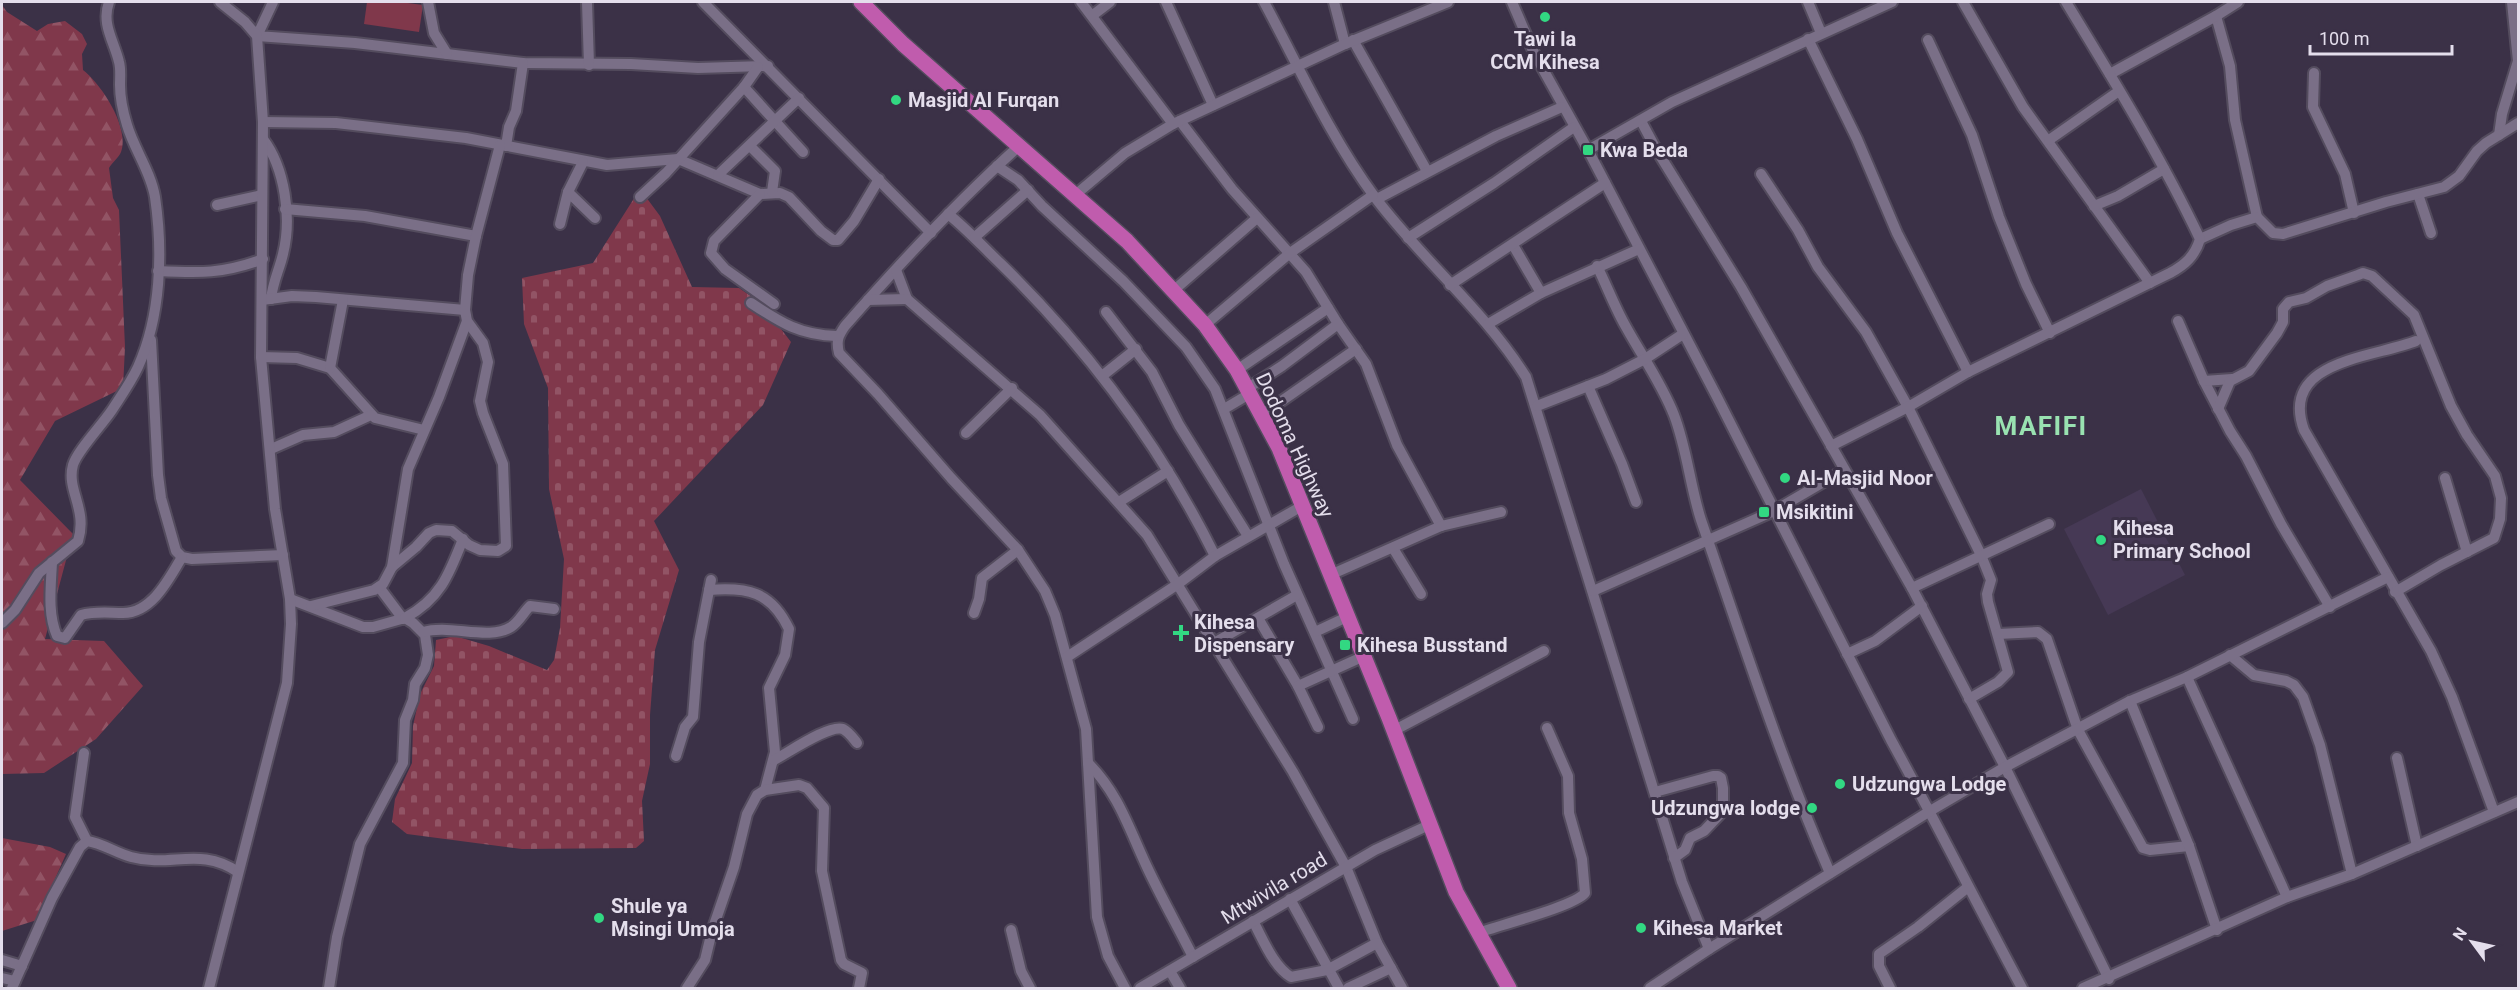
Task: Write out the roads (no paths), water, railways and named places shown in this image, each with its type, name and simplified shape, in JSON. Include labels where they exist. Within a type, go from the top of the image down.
[{"type":"highway","name":"Dodoma Highway","points":[[861,2],[903,44],[1127,241],[1205,325],[1238,370],[1263,414],[1302,506],[1456,892],[1509,988]]},
{"type":"street","points":[[2,623],[15,610],[39,573],[75,545],[80,535],[81,510],[71,476],[73,463],[78,453],[103,424],[137,369],[150,333],[156,304],[158,271],[155,195],[127,126],[121,103],[120,66],[105,22],[105,11],[109,2]]},
{"type":"street","points":[[220,2],[245,22],[257,36],[355,43],[523,63],[631,64],[698,68],[763,66]]},
{"type":"street","points":[[209,988],[286,683],[291,643],[290,600],[275,509],[261,357],[267,299],[263,259],[263,122],[257,36],[273,2]]},
{"type":"street","points":[[428,2],[434,33],[447,54]]},
{"type":"street","points":[[587,2],[589,65]]},
{"type":"street","points":[[703,2],[763,66],[799,98],[931,233]]},
{"type":"street","points":[[1081,2],[1177,123],[1306,272],[1366,364],[1397,445],[1441,526]]},
{"type":"street","points":[[1093,15],[1110,2]]},
{"type":"street","points":[[1166,2],[1213,105]]},
{"type":"street","points":[[1264,2],[1296,66],[1375,197],[1408,238],[1488,324],[1507,347],[1526,377],[1537,406],[1565,507],[1593,591],[1674,858],[1709,949]]},
{"type":"street","points":[[1334,2],[1349,42],[1426,171]]},
{"type":"street","points":[[1074,196],[1125,153],[1177,123],[1422,6],[1448,2]]},
{"type":"street","points":[[1512,2],[1534,53],[1562,107],[1588,150],[2022,988]]},
{"type":"street","points":[[1808,2],[1821,33]]},
{"type":"street","points":[[1588,150],[1672,102],[1892,2]]},
{"type":"street","points":[[1963,2],[2023,107],[2049,140],[2150,284]]},
{"type":"street","points":[[1831,446],[1908,407],[1968,372],[2150,284],[2186,264],[2197,250],[2200,239],[2164,169],[2066,2]]},
{"type":"street","points":[[2110,74],[2238,2]]},
{"type":"street","points":[[2499,135],[2502,114],[2516,74],[2518,60],[2512,2]]},
{"type":"street","points":[[2216,16],[2230,66],[2235,120],[2257,217],[2277,234],[2418,194],[2451,182],[2477,151],[2518,123]]},
{"type":"street","points":[[1808,39],[1857,139],[1897,233],[1968,372]]},
{"type":"street","points":[[1928,40],[1972,135],[2026,284],[2050,333]]},
{"type":"street","points":[[392,567],[408,469],[466,316],[468,275],[476,236],[503,145],[516,111],[523,63]]},
{"type":"street","points":[[640,197],[763,66]]},
{"type":"street","points":[[2314,73],[2313,107],[2345,174],[2354,213]]},
{"type":"street","points":[[744,87],[803,152]]},
{"type":"street","points":[[2049,140],[2119,91]]},
{"type":"street","points":[[718,175],[799,98]]},
{"type":"street","points":[[1205,325],[1242,291],[1290,253],[1375,197],[1518,125],[1562,107]]},
{"type":"street","points":[[1641,121],[1742,287],[1922,606],[2006,767],[2109,979]]},
{"type":"street","points":[[263,122],[336,123],[466,138],[607,165],[678,159],[759,194],[772,192],[789,197],[828,238],[838,240],[854,221],[879,178]]},
{"type":"street","points":[[1408,238],[1494,183],[1574,127]]},
{"type":"street","points":[[262,139],[278,164],[285,209],[283,252],[267,299]]},
{"type":"street","points":[[750,146],[775,171],[772,192]]},
{"type":"street","points":[[1019,146],[948,214],[868,300],[837,336],[839,353],[879,394],[951,478],[1018,550],[1045,591],[1055,615],[1086,729],[1097,917],[1108,956],[1125,988]]},
{"type":"street","points":[[560,224],[568,192],[583,162]]},
{"type":"street","points":[[997,166],[1008,172],[1028,190],[1060,223],[1124,281],[1186,347],[1215,389],[1297,595],[1353,719]]},
{"type":"street","points":[[2094,206],[2118,196],[2164,169]]},
{"type":"street","points":[[1761,174],[1798,230],[1818,267],[1866,332],[1908,407],[1981,555],[1990,580],[1988,602],[2008,667],[2007,675],[1969,699]]},
{"type":"street","points":[[1450,285],[1605,183]]},
{"type":"street","points":[[975,237],[1028,190]]},
{"type":"street","points":[[568,192],[595,218]]},
{"type":"street","points":[[759,194],[714,241],[711,253],[725,269],[774,304]]},
{"type":"street","points":[[2418,194],[2431,233]]},
{"type":"street","points":[[217,205],[262,195]]},
{"type":"street","points":[[285,209],[365,216],[476,236]]},
{"type":"street","points":[[948,214],[975,237],[1088,357],[1168,471],[1215,556]]},
{"type":"street","points":[[2200,239],[2231,225],[2257,217]]},
{"type":"street","points":[[1173,291],[1257,218]]},
{"type":"street","points":[[1513,245],[1541,293]]},
{"type":"street","points":[[1488,324],[1541,293],[1638,249]]},
{"type":"street","points":[[158,271],[214,272],[237,269],[263,259]]},
{"type":"street","points":[[1597,266],[1625,326],[1662,387],[1674,415],[1684,447],[1694,496],[1789,777],[1830,873]]},
{"type":"street","points":[[896,270],[907,299],[1012,388],[1074,451],[1147,535],[1293,771],[1346,867],[1377,943],[1402,988]]},
{"type":"street","points":[[2204,381],[2232,379],[2249,371],[2277,333],[2283,322],[2283,309],[2289,302],[2306,298],[2327,286],[2363,273],[2372,276],[2414,315],[2451,406],[2467,435],[2495,476],[2500,489],[2500,519],[2494,538],[2396,592]]},
{"type":"street","points":[[267,299],[292,296],[343,300],[466,316]]},
{"type":"street","points":[[868,300],[907,299]]},
{"type":"street","points":[[330,368],[343,300]]},
{"type":"street","points":[[751,303],[792,328],[807,333],[837,336]]},
{"type":"street","points":[[1238,370],[1328,308]]},
{"type":"street","points":[[1106,312],[1136,349],[1161,388],[1179,425],[1248,536]]},
{"type":"street","points":[[311,606],[379,587],[392,567],[432,530],[452,531],[469,545],[480,550],[502,550],[507,542],[503,464],[480,401],[488,362],[483,343],[466,316]]},
{"type":"street","points":[[2178,321],[2218,409],[2330,607]]},
{"type":"street","points":[[1224,409],[1338,324]]},
{"type":"street","points":[[150,333],[161,498],[176,551],[182,557],[192,559],[283,555]]},
{"type":"street","points":[[1537,406],[1588,386],[1645,359],[1683,334]]},
{"type":"street","points":[[2416,341],[2395,349],[2350,359],[2322,372],[2304,390],[2299,415],[2304,430],[2430,651],[2452,697],[2494,812]]},
{"type":"street","points":[[1102,376],[1136,349]]},
{"type":"street","points":[[1263,414],[1356,349]]},
{"type":"street","points":[[261,357],[309,360],[330,368],[371,415],[384,422],[424,430]]},
{"type":"street","points":[[2218,409],[2232,379]]},
{"type":"street","points":[[1588,386],[1636,502]]},
{"type":"street","points":[[966,433],[1012,388]]},
{"type":"street","points":[[271,449],[303,435],[334,432],[371,415]]},
{"type":"street","points":[[1593,591],[1774,512],[1844,470]]},
{"type":"street","points":[[1119,502],[1168,471]]},
{"type":"street","points":[[2445,478],[2467,552]]},
{"type":"street","points":[[1067,657],[1178,584],[1215,556],[1302,506]]},
{"type":"street","points":[[1330,575],[1441,526],[1501,512]]},
{"type":"street","points":[[1912,588],[2049,524]]},
{"type":"street","points":[[290,600],[363,627],[373,627],[404,619],[433,598],[442,586],[463,538]]},
{"type":"street","points":[[1393,548],[1421,594]]},
{"type":"street","points":[[975,614],[982,578],[1018,550]]},
{"type":"street","points":[[52,562],[51,604],[54,628],[57,636],[65,638],[81,615],[98,612],[135,613],[143,609],[152,600],[182,557]]},
{"type":"street","points":[[1650,988],[1830,873],[2006,767],[2130,701],[2187,677],[2388,577]]},
{"type":"street","points":[[675,756],[685,727],[693,717],[699,642],[710,585],[755,593],[775,607],[789,629],[785,655],[769,688],[775,753],[765,790]]},
{"type":"street","points":[[329,988],[337,937],[360,844],[403,763],[406,715],[413,700],[415,684],[428,655],[423,632],[404,619],[379,587]]},
{"type":"street","points":[[1214,643],[1297,595]]},
{"type":"street","points":[[423,632],[442,628],[478,632],[506,630],[514,625],[530,606],[554,609]]},
{"type":"street","points":[[1847,654],[1875,641],[1922,606]]},
{"type":"street","points":[[1315,632],[1347,617]]},
{"type":"street","points":[[1258,618],[1298,686],[1318,727]]},
{"type":"street","points":[[1998,634],[2022,631],[2043,634],[2047,639],[2078,730],[2143,848],[2150,850],[2189,846]]},
{"type":"street","points":[[1393,731],[1544,651]]},
{"type":"street","points":[[2230,655],[2254,675],[2286,681],[2294,685],[2304,698],[2320,745],[2352,874]]},
{"type":"street","points":[[1298,686],[1330,669],[1362,657]]},
{"type":"street","points":[[2187,677],[2287,897]]},
{"type":"street","points":[[2130,701],[2189,846],[2217,930]]},
{"type":"street","points":[[1478,933],[1578,899],[1584,893],[1582,859],[1569,813],[1568,776],[1547,728]]},
{"type":"street","points":[[774,760],[830,730],[842,729],[849,733],[857,743]]},
{"type":"street","points":[[84,753],[75,816],[87,841],[131,857],[151,860],[210,858],[238,872]]},
{"type":"street","points":[[2397,758],[2417,846]]},
{"type":"street","points":[[1088,763],[1106,781],[1116,798],[1147,868],[1193,957]]},
{"type":"street","points":[[1655,792],[1713,776],[1718,776],[1722,781],[1724,807],[1721,814],[1704,831],[1690,838],[1685,850],[1674,858]]},
{"type":"street","points":[[687,988],[705,960],[712,931],[734,867],[747,814],[757,795],[765,790],[792,785],[803,786],[816,797],[824,808],[822,871],[825,890],[841,960],[844,964],[862,973],[859,988]]},
{"type":"street","points":[[2084,988],[2109,979],[2287,897],[2352,874],[2518,802]]},
{"type":"street","name":"Mtwivila road","points":[[1140,988],[1375,850],[1430,825]]},
{"type":"street","points":[[2,978],[14,985],[52,897],[80,847],[87,841]]},
{"type":"street","points":[[1890,988],[1878,966],[1879,954],[1918,927],[1968,887]]},
{"type":"street","points":[[1290,899],[1303,919],[1327,970],[1339,988]]},
{"type":"street","points":[[1253,921],[1277,963],[1294,984],[1327,970],[1377,943]]},
{"type":"street","points":[[1011,930],[1021,971],[1030,988]]},
{"type":"street","points":[[2,960],[22,966]]},
{"type":"street","points":[[1348,988],[1391,968]]},
{"type":"street","points":[[1170,971],[1180,988]]},
{"type":"place","name":"Tawi la CCM Kihesa","points":[[1545,17]]},
{"type":"place","name":"Masjid Al Furqan","points":[[896,100]]},
{"type":"place","name":"Kwa Beda","points":[[1588,150]]},
{"type":"place","name":"Al-Masjid Noor","points":[[1785,478]]},
{"type":"place","name":"Msikitini","points":[[1764,512]]},
{"type":"place","name":"Kihesa Primary School","points":[[2101,540]]},
{"type":"place","name":"Kihesa Dispensary","points":[[1181,633]]},
{"type":"place","name":"Kihesa Busstand","points":[[1345,645]]},
{"type":"place","name":"Udzungwa Lodge","points":[[1840,784]]},
{"type":"place","name":"Udzungwa lodge","points":[[1812,808]]},
{"type":"place","name":"Shule ya Msingi Umoja","points":[[599,918]]},
{"type":"place","name":"Kihesa Market","points":[[1641,928]]},
{"type":"district","name":"MAFIFI","points":[[2041,426]]}]
